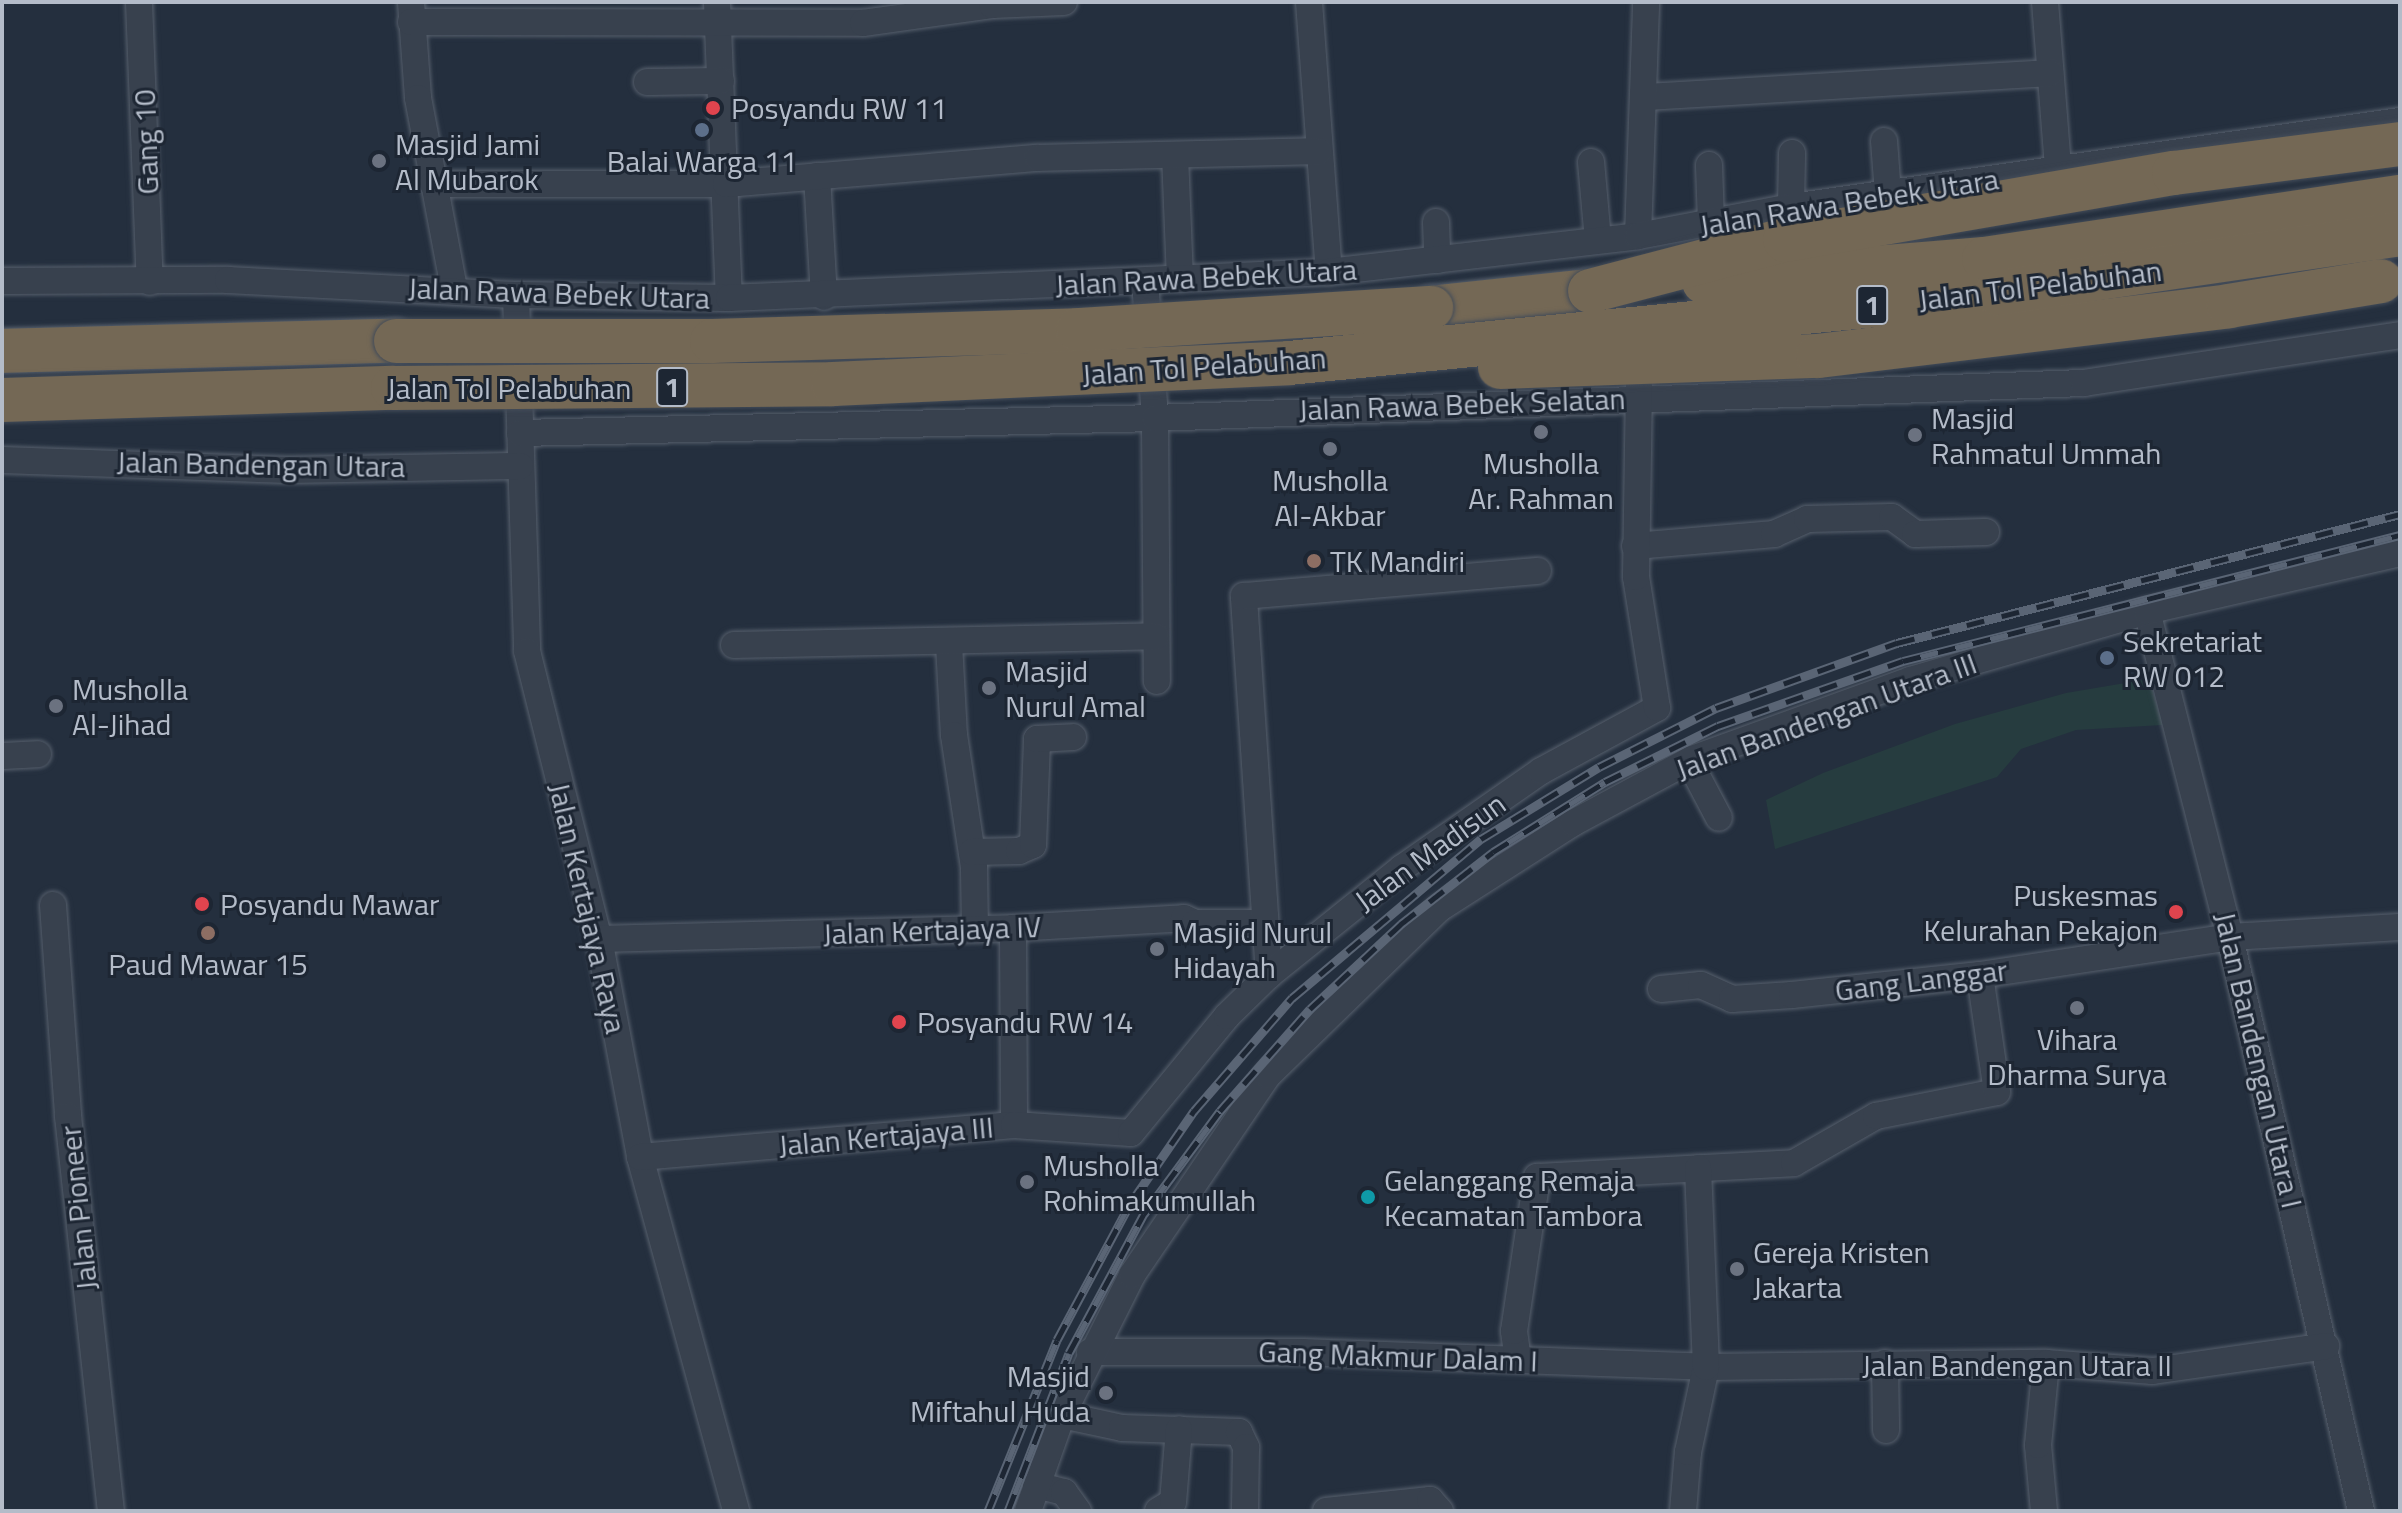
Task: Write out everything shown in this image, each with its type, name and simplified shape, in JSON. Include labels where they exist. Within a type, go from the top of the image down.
[{"type":"highway","points":[[1590,291],[1785,240],[2174,173],[2400,144]]},
{"type":"highway","name":"Jalan Tol Pelabuhan","points":[[2,351],[396,341],[712,341],[1062,330],[1431,308],[1590,291],[1984,259],[2400,197]]},
{"type":"highway","name":"Jalan Tol Pelabuhan","points":[[2,400],[379,388],[848,384],[1092,375],[1341,357],[1996,293],[2400,234]]},
{"type":"highway","points":[[1341,357],[1510,367],[1818,356],[2229,306],[2400,278]]},
{"type":"street","name":"Gang 10","points":[[139,2],[150,282]]},
{"type":"street","points":[[454,289],[433,184],[411,12],[874,12],[1064,2]]},
{"type":"street","points":[[1309,2],[1329,272]]},
{"type":"street","points":[[1646,2],[1647,97],[1632,236],[1640,397],[1635,546],[1774,534],[1807,519],[1892,517],[1915,534],[1986,532]]},
{"type":"street","points":[[2045,2],[2058,169]]},
{"type":"street","points":[[717,12],[729,298]]},
{"type":"street","points":[[1647,97],[2050,73]]},
{"type":"street","points":[[647,82],[721,81]]},
{"type":"street","name":"Jalan Rawa Bebek Utara","points":[[2,281],[454,289],[516,295],[729,298],[824,297],[1329,272],[1632,236],[1791,207],[2400,121]]},
{"type":"street","points":[[1884,141],[1888,194]]},
{"type":"street","points":[[433,184],[726,184],[1038,158],[1319,151]]},
{"type":"street","points":[[1791,207],[1792,153]]},
{"type":"street","points":[[1175,155],[1180,279]]},
{"type":"street","points":[[1591,162],[1598,240]]},
{"type":"street","points":[[1709,165],[1711,223]]},
{"type":"street","points":[[817,176],[824,297]]},
{"type":"street","points":[[1436,222],[1437,260]]},
{"type":"street","points":[[1145,281],[1155,418],[1157,681]]},
{"type":"street","name":"Jalan Kertajaya Raya","points":[[516,295],[527,651],[599,939],[640,1157],[736,1511]]},
{"type":"street","name":"Jalan Rawa Bebek Selatan","points":[[520,433],[1155,418],[1640,397],[2084,383],[2400,335]]},
{"type":"street","name":"Jalan Bandengan Utara","points":[[2,460],[288,470],[520,466]]},
{"type":"street","name":"Jalan Madisun","points":[[1131,1133],[1227,1016],[1269,975],[1402,868],[1541,771],[1657,708],[1635,546]]},
{"type":"street","name":"Jalan Bandengan Utara III","points":[[1028,1511],[1062,1415],[1090,1352],[1132,1275],[1268,1075],[1384,957],[1440,908],[1573,823],[1689,761],[1910,680],[2147,611],[2400,553]]},
{"type":"street","points":[[1269,975],[1244,596],[1538,571]]},
{"type":"street","name":"Jalan Bandengan Utara I","points":[[2147,611],[2230,937],[2326,1346],[2361,1511]]},
{"type":"street","points":[[734,645],[949,644],[1156,636]]},
{"type":"street","points":[[949,644],[954,735],[972,852],[975,929]]},
{"type":"street","points":[[972,852],[1019,851],[1033,845],[1037,739],[1073,737]]},
{"type":"street","points":[[2,756],[38,754]]},
{"type":"street","points":[[1689,761],[1719,818]]},
{"type":"street","name":"Jalan Pioneer","points":[[53,905],[68,1116],[111,1511]]},
{"type":"street","name":"Jalan Kertajaya IV","points":[[599,939],[1013,928],[1184,918],[1195,923],[1264,923]]},
{"type":"street","name":"Gang Langgar","points":[[1661,989],[1701,985],[1732,999],[1980,975],[2230,937],[2400,927]]},
{"type":"street","points":[[1013,928],[1014,1125]]},
{"type":"street","points":[[1518,1360],[1514,1331],[1537,1177],[1794,1163],[1876,1116],[1997,1092],[1980,975]]},
{"type":"street","name":"Jalan Kertajaya III","points":[[640,1157],[1014,1125],[1131,1133]]},
{"type":"street","points":[[1683,1511],[1688,1452],[1706,1367],[1698,1168]]},
{"type":"street","name":"Jalan Bandengan Utara II","points":[[1706,1367],[2046,1363],[2153,1371],[2326,1346]]},
{"type":"street","name":"Gang Makmur Dalam I","points":[[1090,1352],[1518,1360],[1706,1367]]},
{"type":"street","points":[[1885,1363],[1886,1430]]},
{"type":"street","points":[[2044,1511],[2038,1445],[2046,1363]]},
{"type":"street","points":[[1062,1415],[1122,1428],[1239,1432],[1246,1447],[1245,1511]]},
{"type":"street","points":[[1158,1511],[1173,1502],[1179,1429]]},
{"type":"street","points":[[1036,1485],[1064,1492],[1078,1511]]},
{"type":"street","points":[[1326,1511],[1430,1500],[1440,1511]]},
{"type":"green space","points":[[2149,679],[2163,725],[2076,730],[2021,749],[1997,777],[1775,849],[1766,800],[1823,773],[1955,724],[2066,693]]},
{"type":"railway","points":[[988,1511],[1057,1340],[1130,1204],[1194,1111],[1292,998],[1481,839],[1599,767],[1716,708],[1897,643],[2400,514]]},
{"type":"railway","points":[[1008,1511],[1069,1353],[1144,1214],[1220,1111],[1310,1009],[1401,924],[1493,852],[1605,782],[1718,726],[1903,661],[2400,535]]},
{"type":"place","name":"Posyandu RW 11","points":[[713,108]]},
{"type":"place","name":"Balai Warga 11","points":[[702,130]]},
{"type":"place","name":"Masjid Jami Al Mubarok","points":[[379,161]]},
{"type":"place","name":"Musholla Ar. Rahman","points":[[1541,432]]},
{"type":"place","name":"Masjid Rahmatul Ummah","points":[[1915,435]]},
{"type":"place","name":"Musholla Al-Akbar","points":[[1330,449]]},
{"type":"place","name":"TK Mandiri","points":[[1314,561]]},
{"type":"place","name":"Sekretariat RW 012","points":[[2107,658]]},
{"type":"place","name":"Masjid Nurul Amal","points":[[989,688]]},
{"type":"place","name":"Musholla Al-Jihad","points":[[56,706]]},
{"type":"place","name":"Posyandu Mawar","points":[[202,904]]},
{"type":"place","name":"Puskesmas Kelurahan Pekajon","points":[[2176,912]]},
{"type":"place","name":"Paud Mawar 15","points":[[208,933]]},
{"type":"place","name":"Masjid Nurul Hidayah","points":[[1157,949]]},
{"type":"place","name":"Vihara Dharma Surya","points":[[2077,1008]]},
{"type":"place","name":"Posyandu RW 14","points":[[899,1022]]},
{"type":"place","name":"Musholla Rohimakumullah","points":[[1027,1182]]},
{"type":"place","name":"Gelanggang Remaja Kecamatan Tambora","points":[[1368,1197]]},
{"type":"place","name":"Gereja Kristen Jakarta","points":[[1737,1269]]},
{"type":"place","name":"Masjid Miftahul Huda","points":[[1106,1393]]}]
